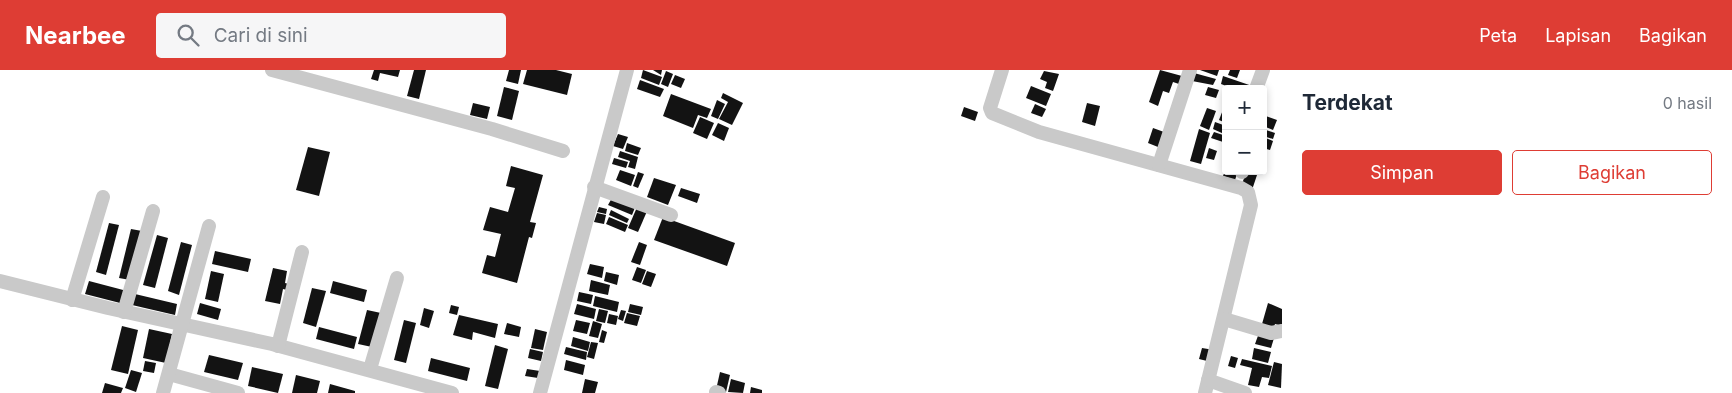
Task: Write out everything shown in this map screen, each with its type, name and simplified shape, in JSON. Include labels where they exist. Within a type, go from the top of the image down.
[{"type":"street","points":[[272,70],[492,129],[562,151]]},
{"type":"street","points":[[540,393],[627,70]]},
{"type":"street","points":[[1002,70],[990,108],[992,113],[1039,132],[1241,188],[1250,195],[1251,205],[1207,387],[1246,393]]},
{"type":"street","points":[[1158,165],[1190,70]]},
{"type":"street","points":[[1257,85],[1263,70]]},
{"type":"street","points":[[594,187],[671,215]]},
{"type":"street","points":[[72,300],[103,197]]},
{"type":"street","points":[[124,312],[153,211]]},
{"type":"street","points":[[163,393],[180,324],[209,226]]},
{"type":"street","points":[[278,346],[302,252]]},
{"type":"street","points":[[370,370],[397,278]]},
{"type":"street","points":[[0,281],[72,300],[278,346],[452,393]]},
{"type":"street","points":[[1224,319],[1271,333],[1282,331]]},
{"type":"street","points":[[169,374],[238,393]]},
{"type":"building","points":[[374,70],[400,70],[398,77],[380,73],[378,81],[371,79]]},
{"type":"building","points":[[414,70],[426,70],[419,99],[407,96]]},
{"type":"building","points":[[509,70],[521,70],[518,84],[506,81]]},
{"type":"building","points":[[527,70],[556,70],[572,74],[567,95],[523,84]]},
{"type":"building","points":[[643,70],[662,77],[659,85],[641,78]]},
{"type":"building","points":[[653,70],[662,70],[661,75]]},
{"type":"building","points":[[1160,70],[1182,76],[1179,84],[1173,82],[1169,93],[1163,91],[1158,106],[1149,102]]},
{"type":"building","points":[[1200,70],[1219,70],[1217,76]]},
{"type":"building","points":[[1230,70],[1240,70],[1237,78],[1228,75]]},
{"type":"building","points":[[666,71],[673,74],[668,87],[661,84]]},
{"type":"building","points":[[1044,71],[1059,74],[1053,91],[1045,88],[1047,82],[1040,79]]},
{"type":"building","points":[[1194,73],[1216,79],[1213,85],[1192,81]]},
{"type":"building","points":[[675,75],[685,79],[681,88],[671,84]]},
{"type":"building","points":[[1223,76],[1249,85],[1224,85],[1221,84]]},
{"type":"building","points":[[640,80],[664,89],[660,97],[637,89]]},
{"type":"building","points":[[1031,86],[1051,94],[1046,106],[1026,98]]},
{"type":"building","points":[[504,87],[519,91],[512,120],[497,116]]},
{"type":"building","points":[[1208,87],[1219,90],[1216,98],[1205,95]]},
{"type":"building","points":[[723,93],[743,103],[732,125],[719,119],[728,102],[721,98]]},
{"type":"building","points":[[671,94],[711,109],[707,118],[698,115],[693,128],[663,116]]},
{"type":"building","points":[[717,100],[725,104],[718,119],[711,116]]},
{"type":"building","points":[[473,103],[490,107],[487,119],[470,115]]},
{"type":"building","points":[[1087,103],[1100,106],[1095,126],[1082,122]]},
{"type":"building","points":[[1035,104],[1046,109],[1042,117],[1031,113]]},
{"type":"building","points":[[964,107],[978,112],[975,121],[961,116]]},
{"type":"building","points":[[1207,108],[1216,111],[1209,130],[1200,126]]},
{"type":"building","points":[[1267,116],[1277,120],[1273,130],[1267,128]]},
{"type":"building","points":[[700,117],[714,123],[707,139],[693,133]]},
{"type":"building","points":[[1215,122],[1222,125],[1222,133],[1213,129]]},
{"type":"building","points":[[718,123],[729,128],[724,141],[712,135]]},
{"type":"building","points":[[1153,128],[1164,132],[1158,147],[1148,143]]},
{"type":"building","points":[[1199,129],[1210,133],[1201,164],[1190,161]]},
{"type":"building","points":[[1267,130],[1275,133],[1273,139],[1267,137]]},
{"type":"building","points":[[1214,132],[1222,135],[1222,142],[1211,138]]},
{"type":"building","points":[[618,134],[628,137],[623,149],[613,146]]},
{"type":"building","points":[[1267,139],[1273,141],[1270,150],[1267,149]]},
{"type":"building","points":[[627,143],[641,148],[638,155],[625,151]]},
{"type":"building","points":[[308,147],[330,152],[319,196],[296,190]]},
{"type":"building","points":[[1209,148],[1217,151],[1214,160],[1206,158]]},
{"type":"building","points":[[620,151],[638,157],[635,169],[628,167],[630,161],[618,157]]},
{"type":"building","points":[[614,158],[628,162],[626,168],[612,164]]},
{"type":"building","points":[[511,166],[543,175],[530,222],[536,223],[532,238],[529,237],[517,283],[482,273],[487,255],[495,257],[501,234],[483,230],[490,207],[508,212],[515,188],[506,186]]},
{"type":"building","points":[[620,170],[635,175],[631,186],[616,180]]},
{"type":"building","points":[[638,172],[644,174],[638,188],[633,186]]},
{"type":"building","points":[[1223,175],[1237,175],[1235,180]]},
{"type":"building","points":[[1245,175],[1257,175],[1252,190],[1241,186]]},
{"type":"building","points":[[654,178],[676,185],[668,205],[647,197]]},
{"type":"building","points":[[681,188],[700,194],[697,203],[678,196]]},
{"type":"building","points":[[613,196],[636,205],[632,215],[608,205]]},
{"type":"building","points":[[638,205],[648,209],[638,232],[628,228]]},
{"type":"building","points":[[599,207],[607,209],[606,214],[597,212]]},
{"type":"building","points":[[611,210],[629,219],[627,223],[609,215]]},
{"type":"building","points":[[597,213],[606,215],[604,224],[594,222]]},
{"type":"building","points":[[609,217],[628,225],[625,232],[606,224]]},
{"type":"building","points":[[663,217],[735,243],[727,266],[654,240]]},
{"type":"building","points":[[109,223],[119,225],[106,275],[96,272]]},
{"type":"building","points":[[131,229],[142,231],[130,280],[119,278]]},
{"type":"building","points":[[157,235],[168,238],[155,288],[143,285]]},
{"type":"building","points":[[181,242],[192,245],[179,295],[168,291]]},
{"type":"building","points":[[639,242],[647,245],[640,265],[631,262]]},
{"type":"building","points":[[215,251],[251,259],[248,272],[212,264]]},
{"type":"building","points":[[590,264],[604,267],[602,278],[587,274]]},
{"type":"building","points":[[637,267],[646,270],[641,283],[632,280]]},
{"type":"building","points":[[273,268],[287,271],[285,283],[289,284],[287,290],[283,289],[280,304],[265,301]]},
{"type":"building","points":[[211,271],[224,274],[218,302],[205,299]]},
{"type":"building","points":[[647,271],[656,274],[651,287],[642,284]]},
{"type":"building","points":[[606,272],[619,275],[617,285],[604,281]]},
{"type":"building","points":[[591,280],[610,285],[608,295],[589,291]]},
{"type":"building","points":[[89,281],[127,291],[124,304],[85,294]]},
{"type":"building","points":[[333,281],[367,290],[364,302],[330,293]]},
{"type":"building","points":[[312,288],[326,291],[316,327],[303,323]]},
{"type":"building","points":[[579,292],[593,295],[591,304],[577,301]]},
{"type":"building","points":[[135,294],[177,304],[175,315],[132,305]]},
{"type":"building","points":[[595,296],[619,302],[617,312],[593,306]]},
{"type":"building","points":[[200,303],[221,309],[218,320],[197,314]]},
{"type":"building","points":[[1268,303],[1282,309],[1282,326],[1275,324],[1274,327],[1262,324]]},
{"type":"building","points":[[577,304],[596,309],[594,319],[574,314]]},
{"type":"building","points":[[630,304],[643,307],[641,315],[628,312]]},
{"type":"building","points":[[451,305],[459,307],[457,315],[449,313]]},
{"type":"building","points":[[424,308],[434,311],[429,328],[420,325]]},
{"type":"building","points":[[599,309],[608,311],[605,323],[596,321]]},
{"type":"building","points":[[367,310],[381,313],[372,347],[358,344]]},
{"type":"building","points":[[621,310],[626,311],[623,321],[618,319]]},
{"type":"building","points":[[627,313],[640,316],[637,326],[624,323]]},
{"type":"building","points":[[609,314],[618,316],[616,325],[607,323]]},
{"type":"building","points":[[459,315],[498,324],[495,338],[473,332],[472,340],[453,335]]},
{"type":"building","points":[[404,320],[416,323],[406,363],[394,360]]},
{"type":"building","points":[[576,320],[590,323],[587,334],[573,331]]},
{"type":"building","points":[[593,321],[602,324],[598,338],[589,336]]},
{"type":"building","points":[[507,323],[521,327],[519,337],[504,334]]},
{"type":"building","points":[[122,326],[138,330],[128,374],[111,370]]},
{"type":"building","points":[[319,327],[357,337],[354,349],[316,339]]},
{"type":"building","points":[[149,329],[172,334],[166,363],[143,358]]},
{"type":"building","points":[[535,329],[547,332],[543,350],[531,348]]},
{"type":"building","points":[[602,330],[607,332],[604,343],[599,342]]},
{"type":"building","points":[[1259,333],[1274,338],[1271,348],[1255,344]]},
{"type":"building","points":[[573,337],[590,342],[588,351],[571,346]]},
{"type":"building","points":[[591,342],[598,343],[594,359],[587,357]]},
{"type":"building","points":[[495,345],[508,349],[498,389],[485,386]]},
{"type":"building","points":[[566,347],[587,352],[586,360],[564,354]]},
{"type":"building","points":[[1202,348],[1214,350],[1211,362],[1199,359]]},
{"type":"building","points":[[1254,348],[1271,352],[1268,363],[1252,359]]},
{"type":"building","points":[[530,349],[543,352],[541,361],[528,358]]},
{"type":"building","points":[[209,355],[243,363],[238,380],[204,372]]},
{"type":"building","points":[[1231,356],[1238,358],[1235,368],[1228,366]]},
{"type":"building","points":[[431,358],[470,368],[467,381],[428,371]]},
{"type":"building","points":[[1242,359],[1272,366],[1269,378],[1262,377],[1259,387],[1248,385],[1252,368],[1240,365]]},
{"type":"building","points":[[566,360],[585,365],[583,375],[564,370]]},
{"type":"building","points":[[145,361],[156,363],[154,373],[143,371]]},
{"type":"building","points":[[1274,362],[1282,364],[1281,388],[1268,385]]},
{"type":"building","points":[[252,367],[283,374],[278,393],[248,386]]},
{"type":"building","points":[[527,369],[540,371],[538,378],[525,376]]},
{"type":"building","points":[[131,370],[142,373],[136,392],[125,388]]},
{"type":"building","points":[[720,372],[730,375],[726,392],[716,390]]},
{"type":"building","points":[[296,375],[320,381],[317,393],[292,393]]},
{"type":"building","points":[[585,379],[598,382],[595,393],[582,393]]},
{"type":"building","points":[[731,379],[745,383],[743,393],[728,392]]},
{"type":"building","points":[[105,383],[123,388],[121,393],[102,393]]},
{"type":"building","points":[[330,384],[355,391],[355,393],[328,393]]},
{"type":"building","points":[[751,387],[762,390],[762,393],[750,393]]}]
